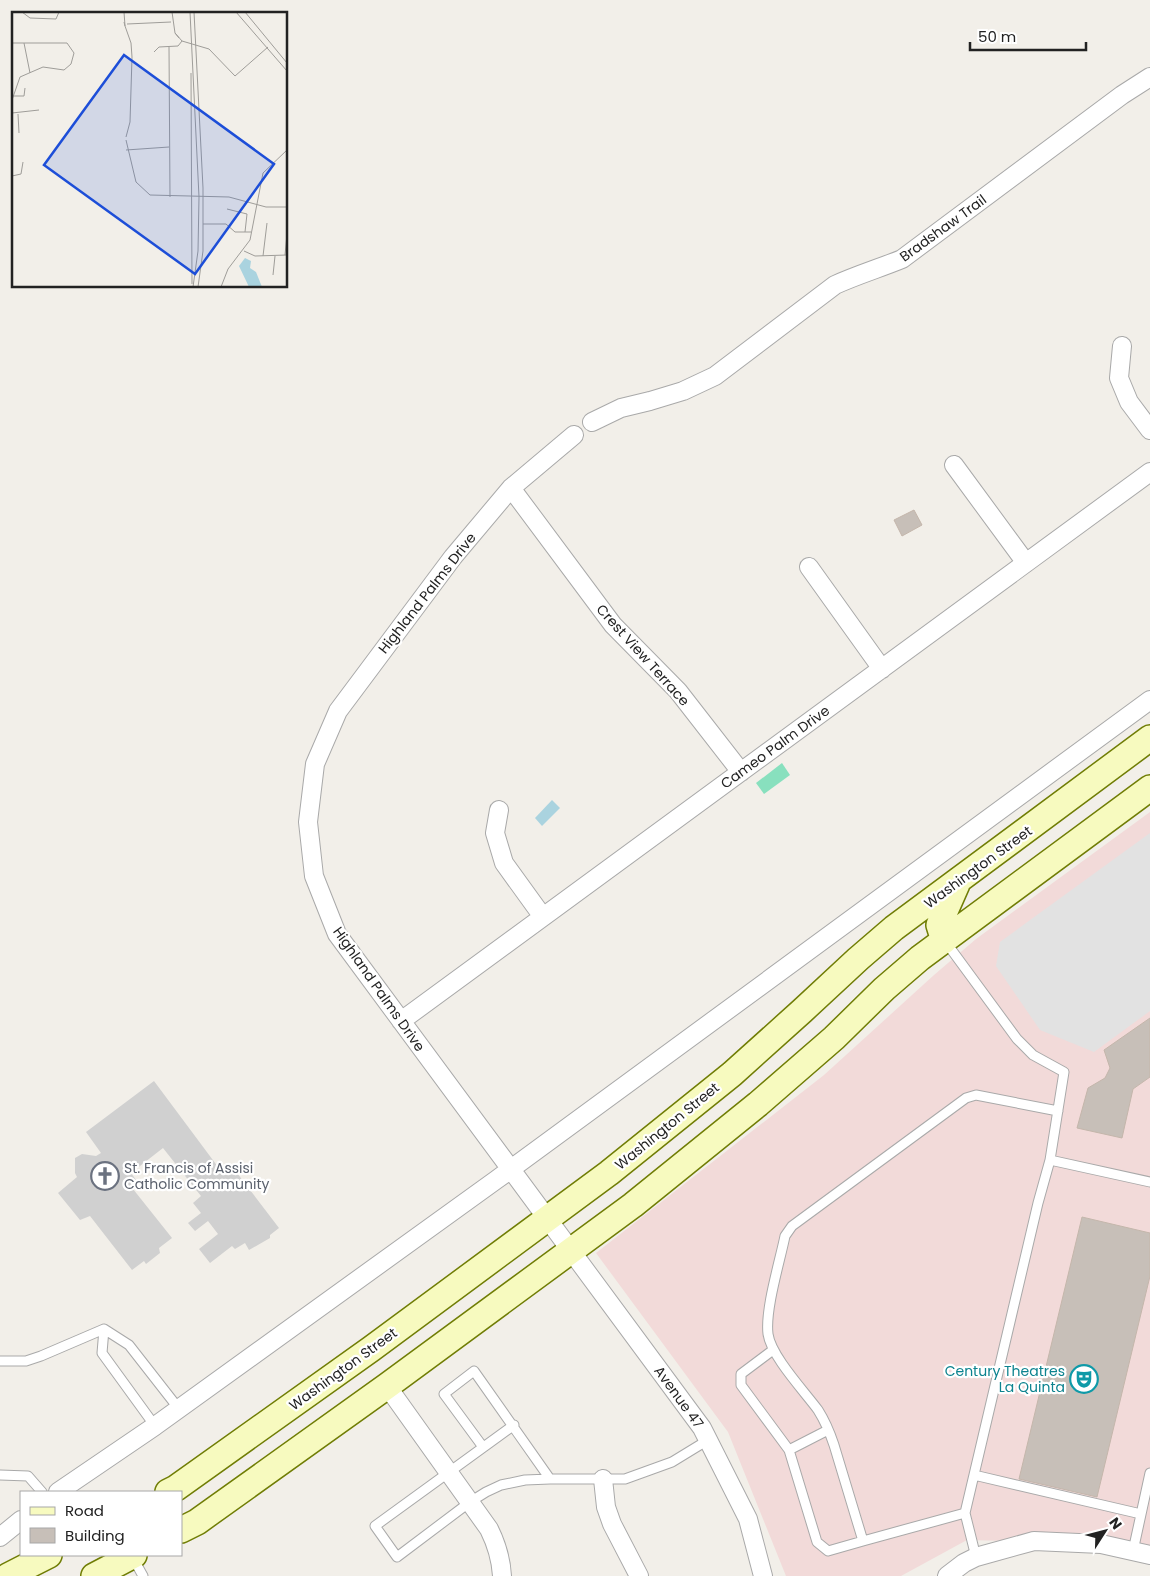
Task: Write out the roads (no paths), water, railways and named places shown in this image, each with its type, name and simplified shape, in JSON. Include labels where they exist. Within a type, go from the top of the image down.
[{"type":"main road","name":"Washington Street","points":[[182,1529],[212,1511],[387,1386],[559,1235],[610,1173],[726,1079],[894,928],[1150,738]]},
{"type":"main road","name":"Washington Street","points":[[170,1491],[355,1361],[559,1235],[633,1205],[758,1104],[834,1038],[884,989],[944,941],[1150,788]]},
{"type":"main road","points":[[944,941],[939,925],[943,912],[958,882]]},
{"type":"main road","points":[[8,1576],[48,1556]]},
{"type":"main road","points":[[94,1576],[136,1562]]},
{"type":"street","name":"Bradshaw Trail","points":[[592,422],[621,408],[683,391],[714,376],[835,285],[902,259],[1122,95],[1150,78]]},
{"type":"street","points":[[1122,346],[1119,378],[1129,402],[1150,430]]},
{"type":"street","name":"Highland Palms Drive","points":[[559,1235],[338,934],[314,876],[308,822],[315,764],[338,710],[453,557],[511,488],[574,435]]},
{"type":"street","points":[[954,465],[1026,563]]},
{"type":"street","name":"Cameo Palm Drive","points":[[401,1021],[1150,472]]},
{"type":"street","name":"Crest View Terrace","points":[[511,488],[613,625],[678,691],[741,772]]},
{"type":"street","points":[[809,566],[882,669]]},
{"type":"street","points":[[59,1491],[156,1426],[511,1170],[1150,700]]},
{"type":"street","points":[[499,810],[495,833],[504,863],[543,917]]},
{"type":"street","name":"Avenue 47","points":[[559,1235],[702,1428],[748,1519],[763,1576]]},
{"type":"street","points":[[387,1386],[489,1529],[497,1544],[502,1576]]},
{"type":"street","points":[[603,1479],[606,1507],[612,1524],[639,1576]]},
{"type":"street","points":[[0,1537],[20,1521]]},
{"type":"street","points":[[947,1576],[964,1563],[976,1557],[1034,1541],[1102,1544],[1142,1553]]},
{"type":"lane","points":[[944,941],[1017,1039],[1033,1055],[1064,1072],[1050,1160],[965,1512],[976,1557]]},
{"type":"lane","points":[[863,1541],[837,1454],[820,1412],[773,1350],[768,1335],[768,1318],[785,1236],[792,1226],[966,1098],[976,1095],[1058,1112]]},
{"type":"lane","points":[[1050,1160],[1150,1182]]},
{"type":"lane","points":[[104,1330],[129,1345],[179,1409]]},
{"type":"lane","points":[[0,1361],[26,1361],[104,1330]]},
{"type":"lane","points":[[104,1330],[102,1353],[156,1426]]},
{"type":"lane","points":[[773,1350],[741,1374],[741,1385],[789,1450],[817,1542],[828,1552],[965,1512]]},
{"type":"lane","points":[[483,1447],[444,1394],[474,1371],[514,1425],[550,1479]]},
{"type":"lane","points":[[514,1425],[375,1526],[396,1557],[470,1502],[501,1485],[525,1480],[625,1479],[672,1462],[708,1440]]},
{"type":"lane","points":[[789,1450],[828,1430]]},
{"type":"lane","points":[[1142,1553],[1141,1514],[1150,1472]]},
{"type":"lane","points":[[0,1475],[28,1476],[41,1491]]},
{"type":"lane","points":[[974,1475],[1141,1514]]},
{"type":"water","points":[[552,800],[560,808],[542,826],[535,818]]},
{"type":"place","name":"St. Francis of Assisi Catholic Community","points":[[105,1176]]},
{"type":"place","name":"Century Theatres La Quinta","points":[[1084,1379]]}]
